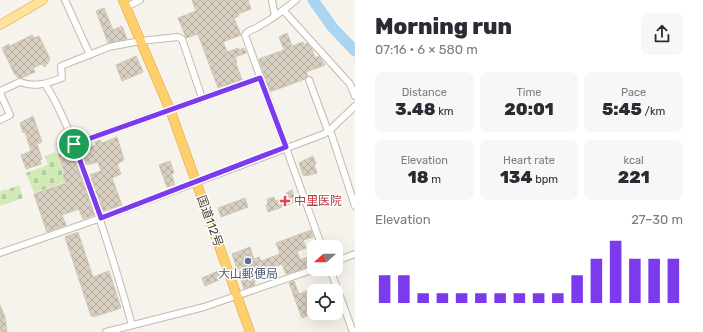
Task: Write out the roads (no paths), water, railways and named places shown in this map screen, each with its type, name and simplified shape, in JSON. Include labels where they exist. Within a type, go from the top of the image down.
[{"type":"highway","name":"国道112号","points":[[124,4],[170,110],[250,332]]},
{"type":"main road","points":[[0,25],[43,0]]},
{"type":"street","points":[[65,0],[90,54]]},
{"type":"street","points":[[124,4],[140,0]]},
{"type":"street","points":[[272,0],[275,16]]},
{"type":"street","points":[[296,0],[264,24],[247,32],[245,35],[319,240]]},
{"type":"street","points":[[284,10],[350,84],[355,96]]},
{"type":"street","points":[[0,120],[10,115],[0,92],[20,82],[31,85],[45,84],[62,78],[60,66],[109,47],[140,41],[178,37],[182,39],[202,98]]},
{"type":"street","points":[[74,144],[260,78]]},
{"type":"street","points":[[310,80],[355,206]]},
{"type":"street","points":[[45,84],[54,99],[74,144],[101,218],[132,325]]},
{"type":"street","points":[[0,253],[101,218],[329,131],[355,106]]},
{"type":"street","points":[[343,258],[355,254]]},
{"type":"street","points":[[106,332],[204,307],[307,272]]},
{"type":"street","points":[[333,276],[353,332]]},
{"type":"waterway","points":[[313,0],[333,28],[355,51]]},
{"type":"place","name":"中里医院","points":[[285,201]]},
{"type":"place","name":"大山郵便局","points":[[248,261]]}]
